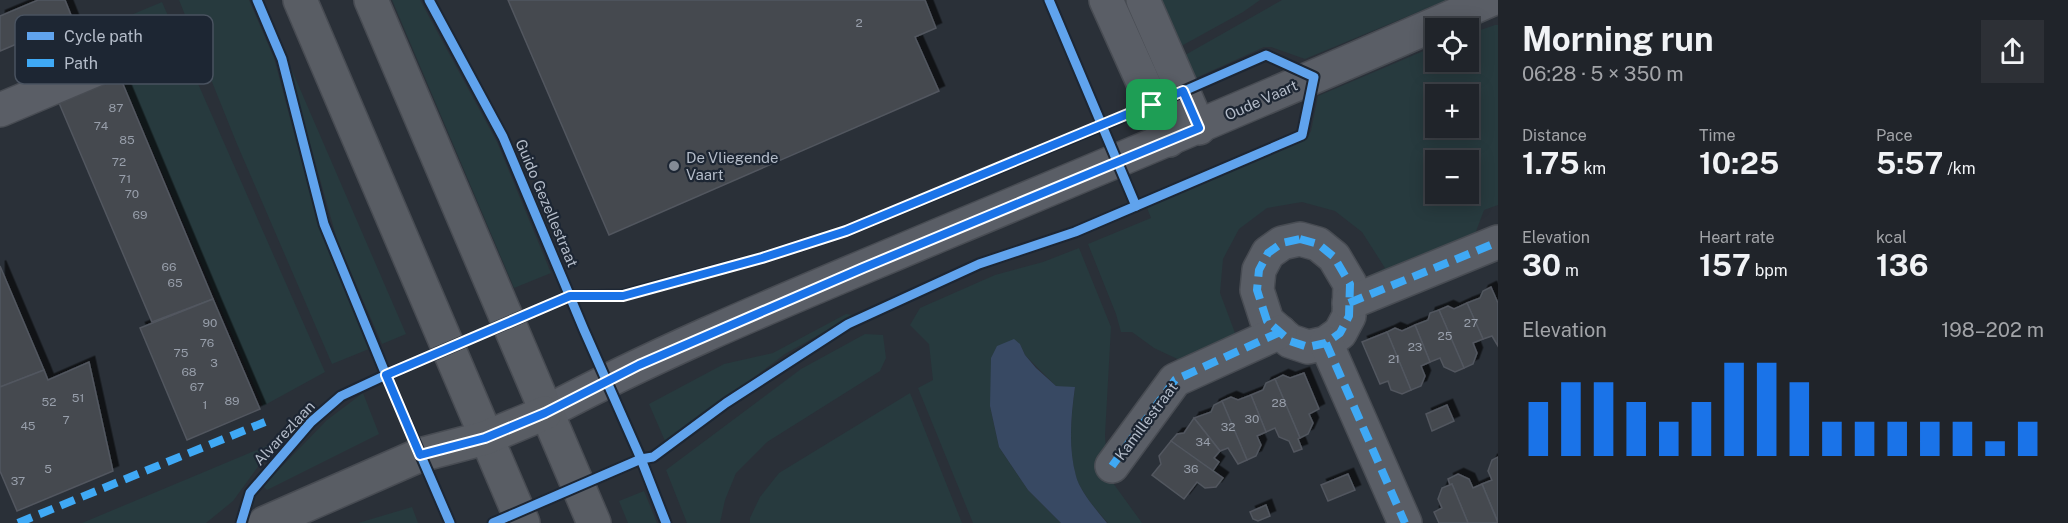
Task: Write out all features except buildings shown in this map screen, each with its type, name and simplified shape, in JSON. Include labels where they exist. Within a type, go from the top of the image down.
[{"type":"main road","points":[[300,0],[523,523]]},
{"type":"main road","points":[[371,0],[545,413],[594,523]]},
{"type":"main road","points":[[265,523],[420,455],[485,438],[545,413]]},
{"type":"street","points":[[1106,0],[1169,140]]},
{"type":"street","points":[[1143,0],[1199,128]]},
{"type":"street","name":"Oude Vaart","points":[[1450,18],[1490,0]]},
{"type":"street","name":"Oude Vaart","points":[[1450,18],[1498,11]]},
{"type":"street","name":"Oude Vaart","points":[[545,413],[639,365],[874,263],[1199,128],[1425,29]]},
{"type":"street","points":[[0,110],[62,84]]},
{"type":"street","points":[[1300,239],[1318,244],[1334,257],[1350,284],[1349,303],[1349,316],[1340,333],[1326,343],[1308,346],[1290,341],[1267,321],[1257,290],[1259,270],[1268,253],[1282,243],[1300,239]]},
{"type":"street","points":[[1349,303],[1498,242]]},
{"type":"street","name":"Kamillestraat","points":[[1112,466],[1175,380],[1280,332]]},
{"type":"street","points":[[1326,343],[1405,523]]},
{"type":"green space","points":[[179,0],[249,0],[274,58],[318,223],[369,349],[332,364],[213,84],[213,15],[185,15]]},
{"type":"green space","points":[[392,0],[420,0],[497,142],[551,273],[514,288]]},
{"type":"green space","points":[[1152,0],[1260,0],[1243,12],[1174,50]]},
{"type":"green space","points":[[1282,0],[1447,0],[1305,59],[1271,47],[1264,47],[1189,81],[1178,59]]},
{"type":"green space","points":[[162,2],[168,15],[131,15]]},
{"type":"green space","points":[[1498,25],[1498,205],[1484,210],[1472,242],[1369,285],[1360,280],[1385,268],[1362,232],[1335,211],[1302,202],[1267,208],[1239,229],[1223,259],[1220,293],[1235,333],[1267,321],[1186,363],[1154,348],[1132,332],[1121,332],[1088,244],[1151,218],[1147,208],[1307,138],[1311,131],[1318,96],[1425,50],[1425,72],[1479,72],[1479,31]]},
{"type":"green space","points":[[284,52],[406,334],[382,344],[338,243]]},
{"type":"green space","points":[[124,84],[198,84],[325,372],[263,406]]},
{"type":"green space","points":[[1079,248],[1111,327],[1105,435],[1107,465],[1113,483],[1142,523],[1108,523],[1085,495],[1078,483],[1073,466],[1071,421],[1075,388],[1056,386],[1025,355],[1020,344],[990,406],[999,447],[1028,490],[1061,523],[973,523],[918,388],[933,380],[929,344],[910,325],[920,308],[995,275],[1043,262]]},
{"type":"green space","points":[[846,314],[854,315],[785,354],[675,436],[665,441],[649,404],[724,364],[773,353]]},
{"type":"green space","points":[[865,334],[883,335],[886,358],[880,371],[767,442],[736,473],[725,500],[720,523],[687,523],[666,470],[801,369]]},
{"type":"green space","points":[[363,393],[379,434],[267,490],[263,486],[327,420]]},
{"type":"green space","points":[[910,393],[962,523],[750,523],[760,497],[779,473]]},
{"type":"green space","points":[[276,442],[233,501],[206,523],[82,523]]},
{"type":"green space","points":[[644,491],[657,523],[628,523],[619,501]]},
{"type":"green space","points":[[412,507],[418,523],[358,523]]},
{"type":"water","points":[[1014,339],[1036,368],[1056,386],[1075,387],[1071,420],[1073,465],[1078,482],[1085,494],[1107,523],[1061,523],[1028,490],[999,447],[990,406],[991,358],[997,346]]},
{"type":"marked path","points":[[1300,239],[1318,244],[1334,257],[1350,284],[1349,316],[1340,333],[1326,343],[1308,347],[1290,341],[1267,321],[1257,290],[1259,270],[1268,253],[1282,243],[1300,239]]},
{"type":"marked path","points":[[1349,303],[1498,242]]},
{"type":"marked path","points":[[1112,466],[1175,380],[1280,332]]},
{"type":"marked path","points":[[1326,343],[1405,523]]},
{"type":"marked path","points":[[18,523],[265,422]]},
{"type":"cycle path","points":[[257,0],[282,59],[324,224],[450,523]]},
{"type":"cycle path","name":"Guido Gezellestraat","points":[[429,0],[503,137],[641,459],[666,523]]},
{"type":"cycle path","points":[[1049,0],[1136,206]]},
{"type":"cycle path","name":"Alvarezlaan","points":[[241,523],[250,493],[311,422],[341,396],[570,296],[623,295],[762,258],[846,231],[1152,105],[1266,55],[1314,77],[1302,135],[1075,232],[979,264],[848,324],[726,403],[653,457],[641,459],[493,523]]},
{"type":"place","name":"De Vliegende Vaart","points":[[674,166]]},
{"type":"route","points":[[1183,91],[1199,128],[863,268],[639,365],[545,413],[485,438],[420,455],[386,375],[570,296],[623,296],[762,258],[846,231],[1152,105],[1183,91]]}]
